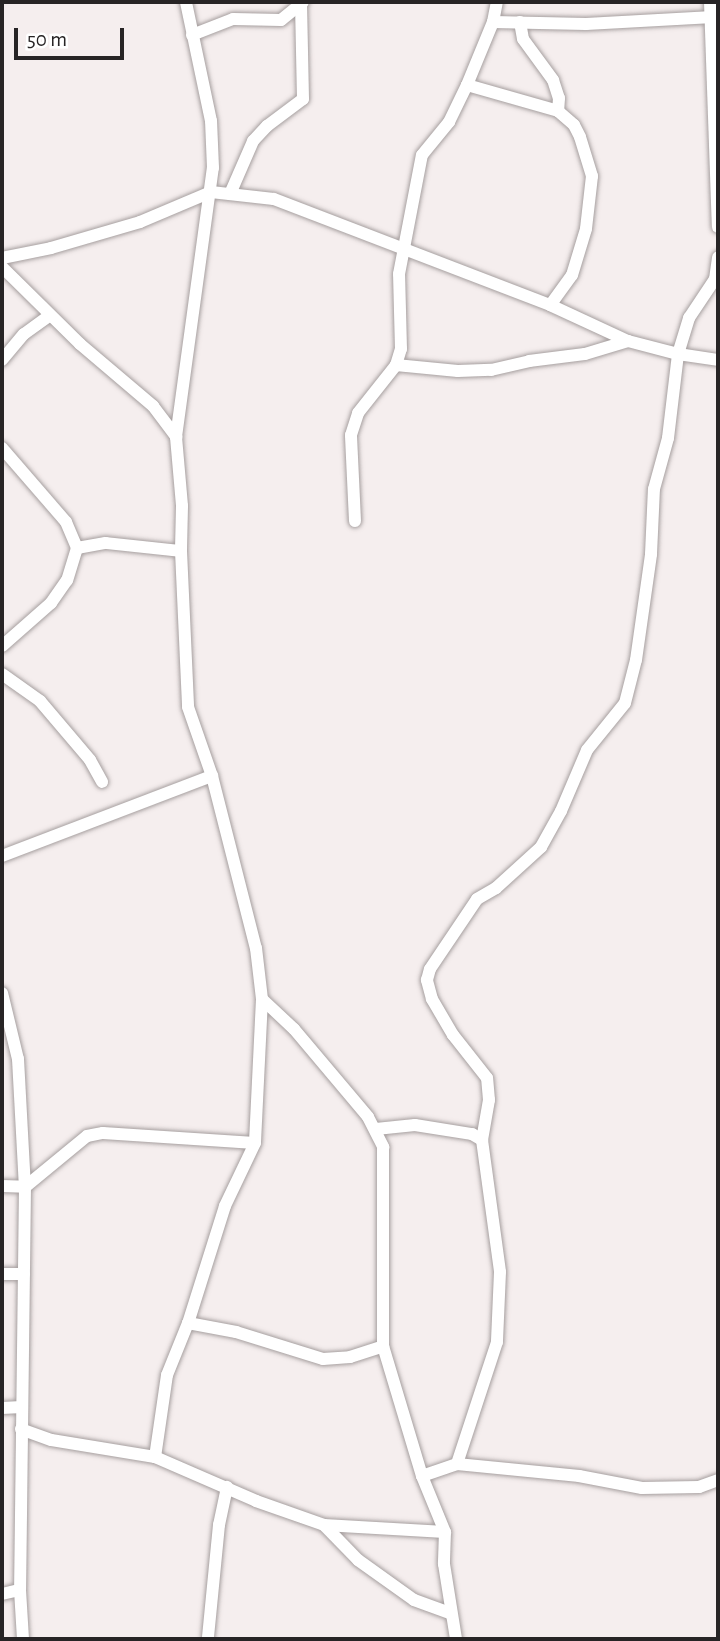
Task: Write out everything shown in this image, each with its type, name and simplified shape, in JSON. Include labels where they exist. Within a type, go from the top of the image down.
[{"type":"street","points":[[155,1457],[167,1375],[188,1323],[225,1206],[255,1143],[262,999],[256,948],[212,776],[188,707],[181,551],[182,506],[176,437],[211,192],[212,130],[186,2]]},
{"type":"street","points":[[355,521],[352,429],[358,413],[396,365],[401,349],[398,288],[422,155],[449,122],[493,22],[497,2]]},
{"type":"street","points":[[710,2],[713,17],[718,227]]},
{"type":"street","points":[[192,35],[233,19],[281,20],[302,3]]},
{"type":"street","points":[[230,194],[253,141],[303,99],[302,3]]},
{"type":"street","points":[[493,22],[586,24],[713,17]]},
{"type":"street","points":[[520,22],[523,39],[553,80],[559,98],[558,111]]},
{"type":"street","points":[[467,85],[558,111],[574,125],[580,137],[592,176],[586,229],[572,275],[550,305]]},
{"type":"street","points":[[2,258],[51,248],[127,226],[211,192],[230,194],[294,205],[403,251],[550,305],[628,341],[678,354],[718,360]]},
{"type":"street","points":[[457,1464],[497,1342],[500,1272],[482,1140],[489,1100],[487,1078],[453,1035],[432,999],[427,980],[430,969],[477,900],[529,861],[541,847],[561,811],[583,756],[627,698],[649,566],[654,489],[668,438],[678,354],[689,318],[715,279],[718,257]]},
{"type":"street","points":[[2,267],[49,316],[153,406],[176,437]]},
{"type":"street","points":[[2,360],[24,334],[49,316]]},
{"type":"street","points":[[396,365],[458,371],[491,370],[529,361],[585,354],[628,341]]},
{"type":"street","points":[[2,448],[66,522],[77,548],[67,580],[51,603],[2,646]]},
{"type":"street","points":[[77,548],[106,543],[181,551]]},
{"type":"street","points":[[2,674],[40,701],[90,761],[102,782]]},
{"type":"street","points":[[2,856],[212,776]]},
{"type":"street","points":[[2,993],[18,1059],[25,1187],[20,1590],[23,1639]]},
{"type":"street","points":[[262,999],[294,1029],[376,1129],[384,1160],[383,1346],[422,1476],[445,1532],[444,1564],[456,1639]]},
{"type":"street","points":[[376,1129],[415,1125],[472,1135],[482,1140]]},
{"type":"street","points":[[2,1186],[25,1187],[87,1136],[103,1133],[255,1143]]},
{"type":"street","points":[[2,1274],[24,1274]]},
{"type":"street","points":[[188,1323],[229,1330],[323,1359],[350,1357],[383,1346]]},
{"type":"street","points":[[2,1408],[22,1407]]},
{"type":"street","points":[[21,1429],[51,1440],[155,1457],[324,1525],[445,1532]]},
{"type":"street","points":[[422,1476],[457,1464],[579,1476],[642,1488],[699,1487],[718,1480]]},
{"type":"street","points":[[208,1637],[219,1525],[227,1487]]},
{"type":"street","points":[[324,1525],[358,1560],[414,1600],[450,1613]]},
{"type":"street","points":[[2,1594],[20,1590]]}]
